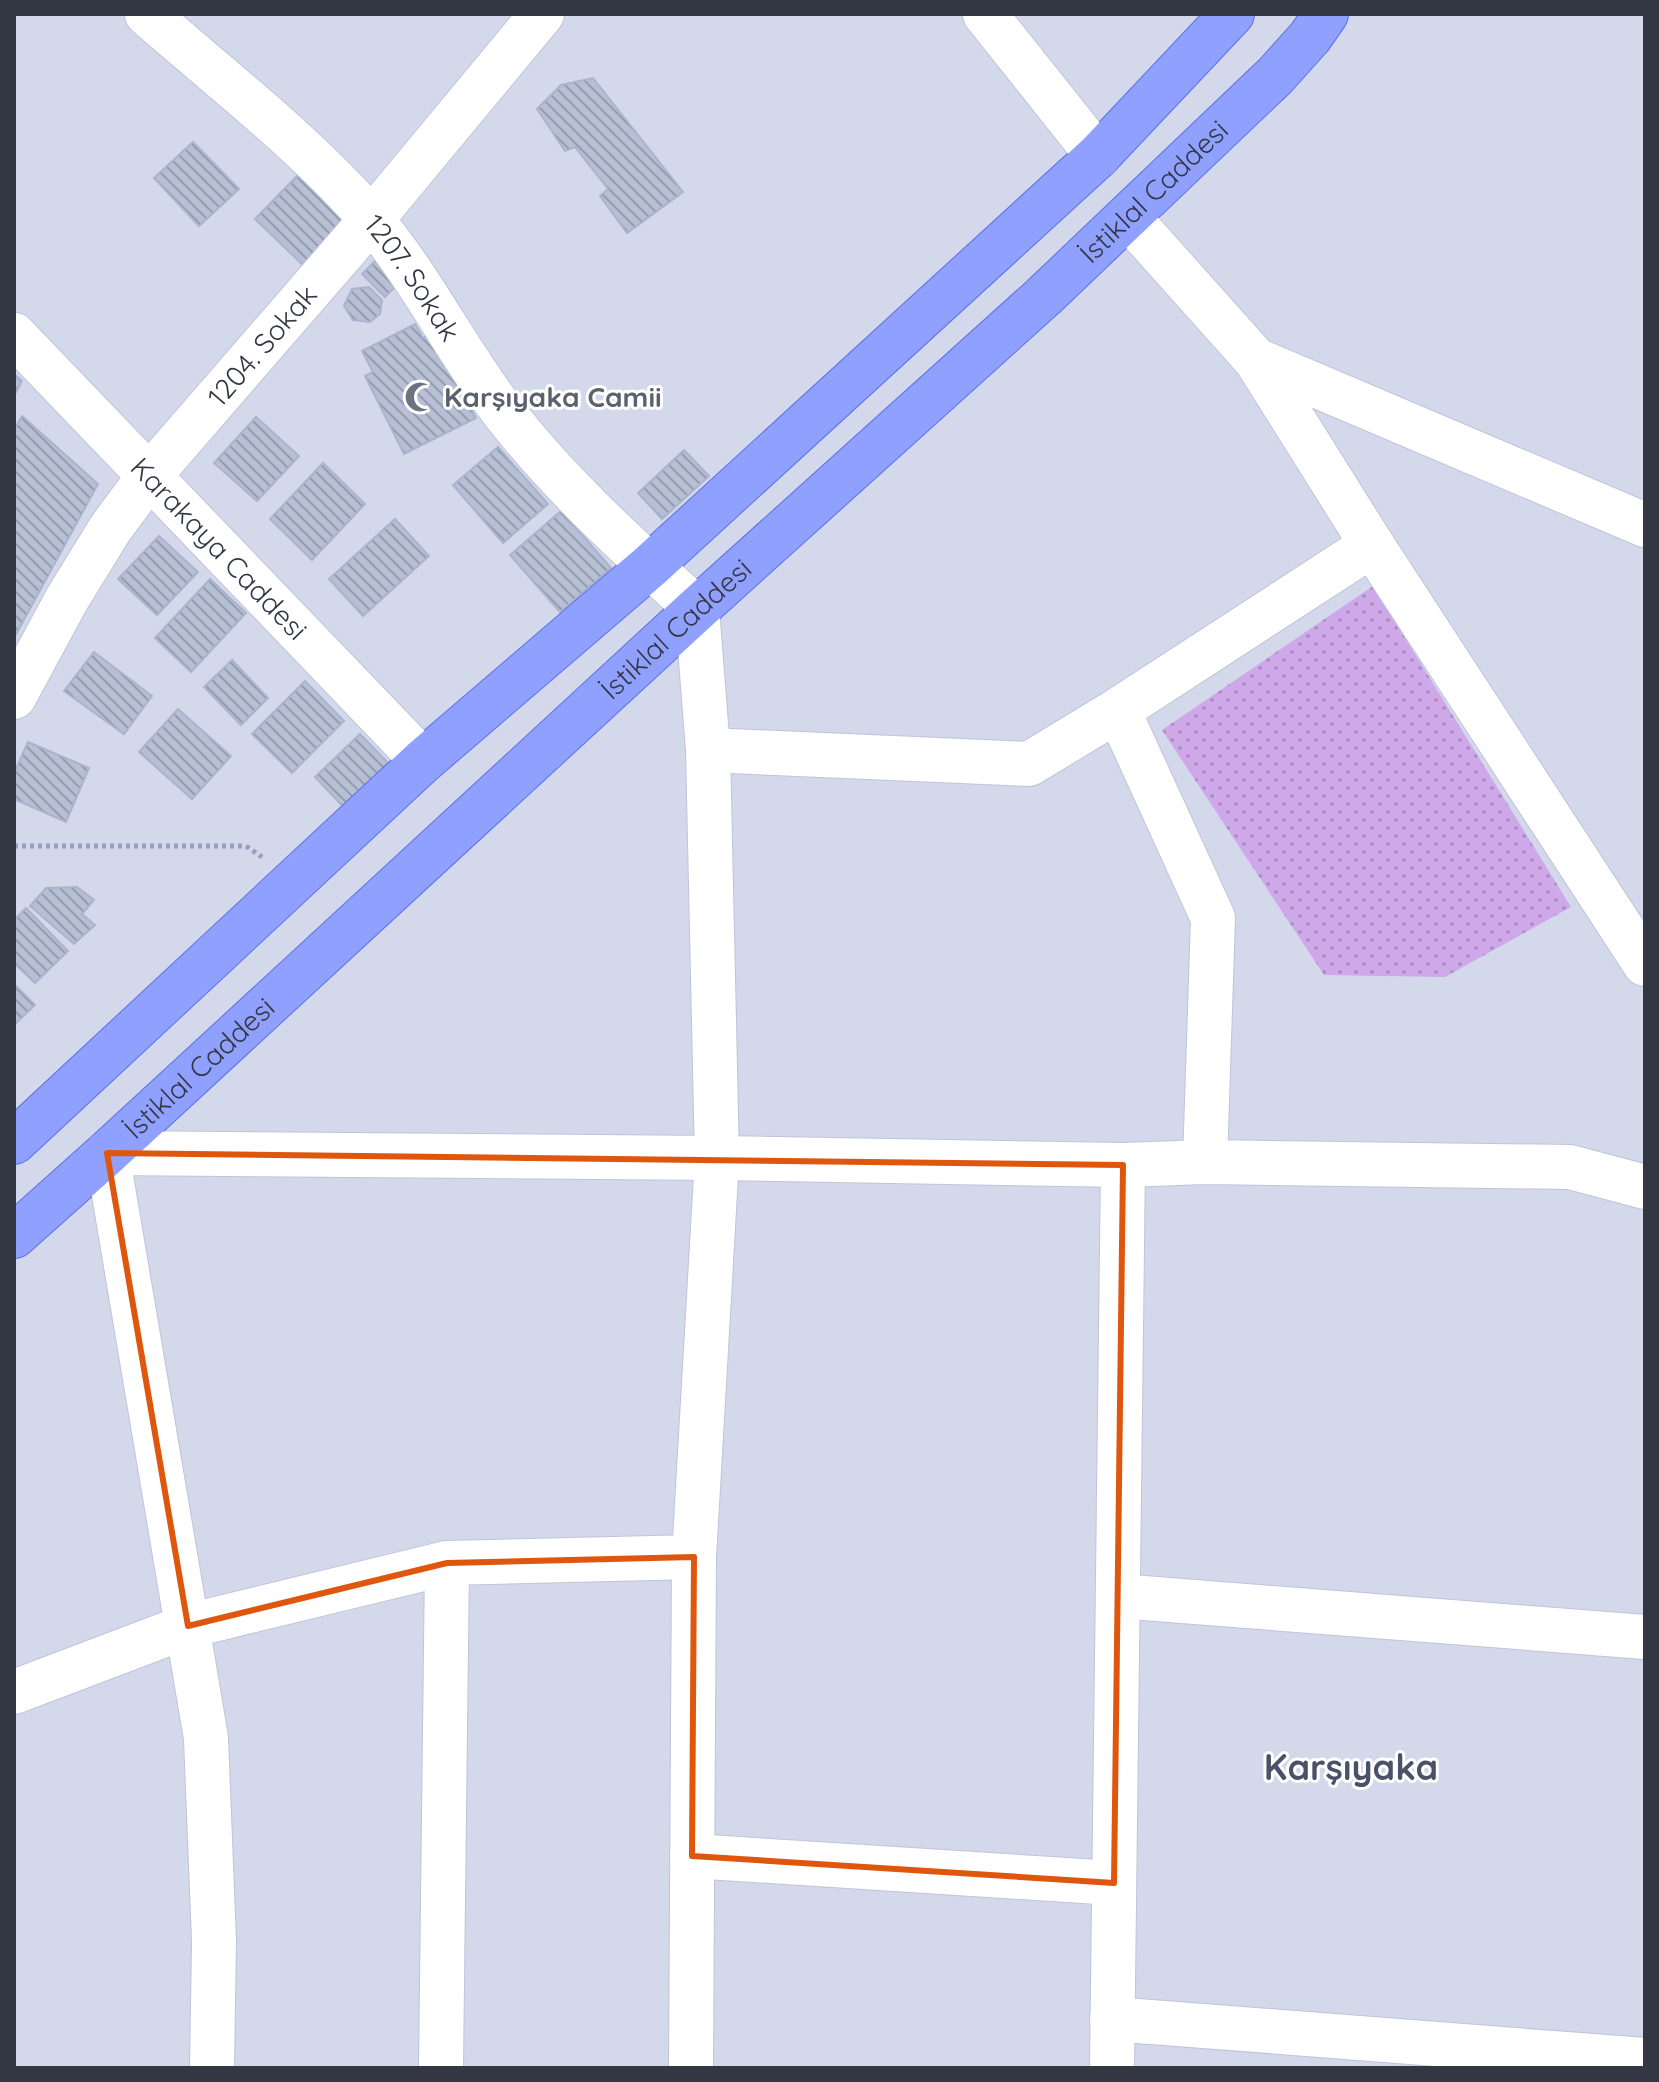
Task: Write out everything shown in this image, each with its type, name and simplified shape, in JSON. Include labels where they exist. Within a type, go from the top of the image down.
[{"type":"main road","points":[[18,1133],[423,761],[650,566],[1098,156],[1232,14]]},
{"type":"main road","name":"İstiklal Caddesi","points":[[14,1236],[1128,217],[1275,76],[1326,14]]},
{"type":"street","name":"1207. Sokak","points":[[147,14],[284,134],[371,220],[433,304],[503,411],[538,455],[697,609]]},
{"type":"street","name":"1204. Sokak","points":[[14,697],[67,599],[110,529],[150,475],[371,220],[542,14]]},
{"type":"street","points":[[985,14],[1098,156]]},
{"type":"street","points":[[1128,217],[1256,360],[1372,545],[1645,964]]},
{"type":"street","name":"Karakaya Caddesi","points":[[14,335],[423,761]]},
{"type":"street","points":[[1256,360],[1645,525]]},
{"type":"street","points":[[708,750],[1029,764],[1372,545]]},
{"type":"street","points":[[691,2068],[694,1557],[717,1158],[708,750],[697,609]]},
{"type":"street","points":[[1118,710],[1213,918],[1205,1162]]},
{"type":"street","points":[[212,2068],[214,1941],[206,1738],[107,1153],[1570,1167],[1645,1187]]},
{"type":"street","points":[[1112,2068],[1123,1165]]},
{"type":"street","points":[[14,1692],[188,1626],[447,1563],[694,1557]]},
{"type":"street","points":[[441,2068],[447,1563]]},
{"type":"street","points":[[1118,1596],[1645,1637]]},
{"type":"street","points":[[692,1856],[1114,1883]]},
{"type":"street","points":[[1112,2019],[1645,2060]]},
{"type":"path","points":[[14,846],[246,846],[295,880]]},
{"type":"highlighted area","points":[[107,1153],[1123,1165],[1114,1883],[692,1856],[694,1557],[447,1563],[188,1626]]},
{"type":"shaded area","points":[[14,14],[1645,14],[1645,2068],[14,2068]]},
{"type":"shaded area","points":[[1373,586],[1571,907],[1445,977],[1324,975],[1162,730]]},
{"type":"building","points":[[593,78],[683,192],[627,233],[600,196],[608,189],[575,147],[565,151],[537,109],[561,85]]},
{"type":"building","points":[[193,142],[239,189],[199,226],[154,178]]},
{"type":"building","points":[[300,173],[351,222],[307,269],[255,219]]},
{"type":"building","points":[[377,259],[400,282],[385,297],[362,274]]},
{"type":"building","points":[[369,287],[382,300],[380,314],[370,322],[353,320],[344,306],[352,289]]},
{"type":"building","name":"Karşıyaka Camii","points":[[415,324],[423,338],[433,333],[476,418],[404,454],[365,376],[373,372],[362,351]]},
{"type":"building","points":[[14,374],[22,381],[14,396]]},
{"type":"building","points":[[22,416],[98,484],[14,638],[14,430]]},
{"type":"building","points":[[256,417],[299,456],[257,501],[214,463]]},
{"type":"building","points":[[498,447],[548,504],[503,543],[453,485]]},
{"type":"building","points":[[684,450],[709,476],[662,519],[638,493]]},
{"type":"building","points":[[323,463],[365,504],[312,560],[270,519]]},
{"type":"building","points":[[561,511],[611,568],[560,612],[510,555]]},
{"type":"building","points":[[395,519],[429,556],[363,616],[329,579]]},
{"type":"building","points":[[159,536],[198,572],[157,615],[118,579]]},
{"type":"building","points":[[210,579],[246,613],[191,672],[155,638]]},
{"type":"building","points":[[94,652],[152,696],[124,734],[64,691]]},
{"type":"building","points":[[232,660],[268,698],[241,725],[204,687]]},
{"type":"building","points":[[305,681],[344,721],[292,773],[252,734]]},
{"type":"building","points":[[178,709],[231,756],[192,799],[139,752]]},
{"type":"building","points":[[360,734],[397,772],[351,815],[315,777]]},
{"type":"building","points":[[28,742],[89,768],[66,822],[14,799],[14,773]]},
{"type":"building","points":[[77,887],[94,900],[82,914],[95,925],[74,944],[30,906],[46,888]]},
{"type":"building","points":[[26,908],[68,951],[35,983],[14,963],[14,920]]},
{"type":"building","points":[[14,984],[35,1005],[14,1025]]},
{"type":"place","name":"Karşıyaka Camii","points":[[420,397]]},
{"type":"district","name":"Karşıyaka","points":[[1351,1767]]}]
